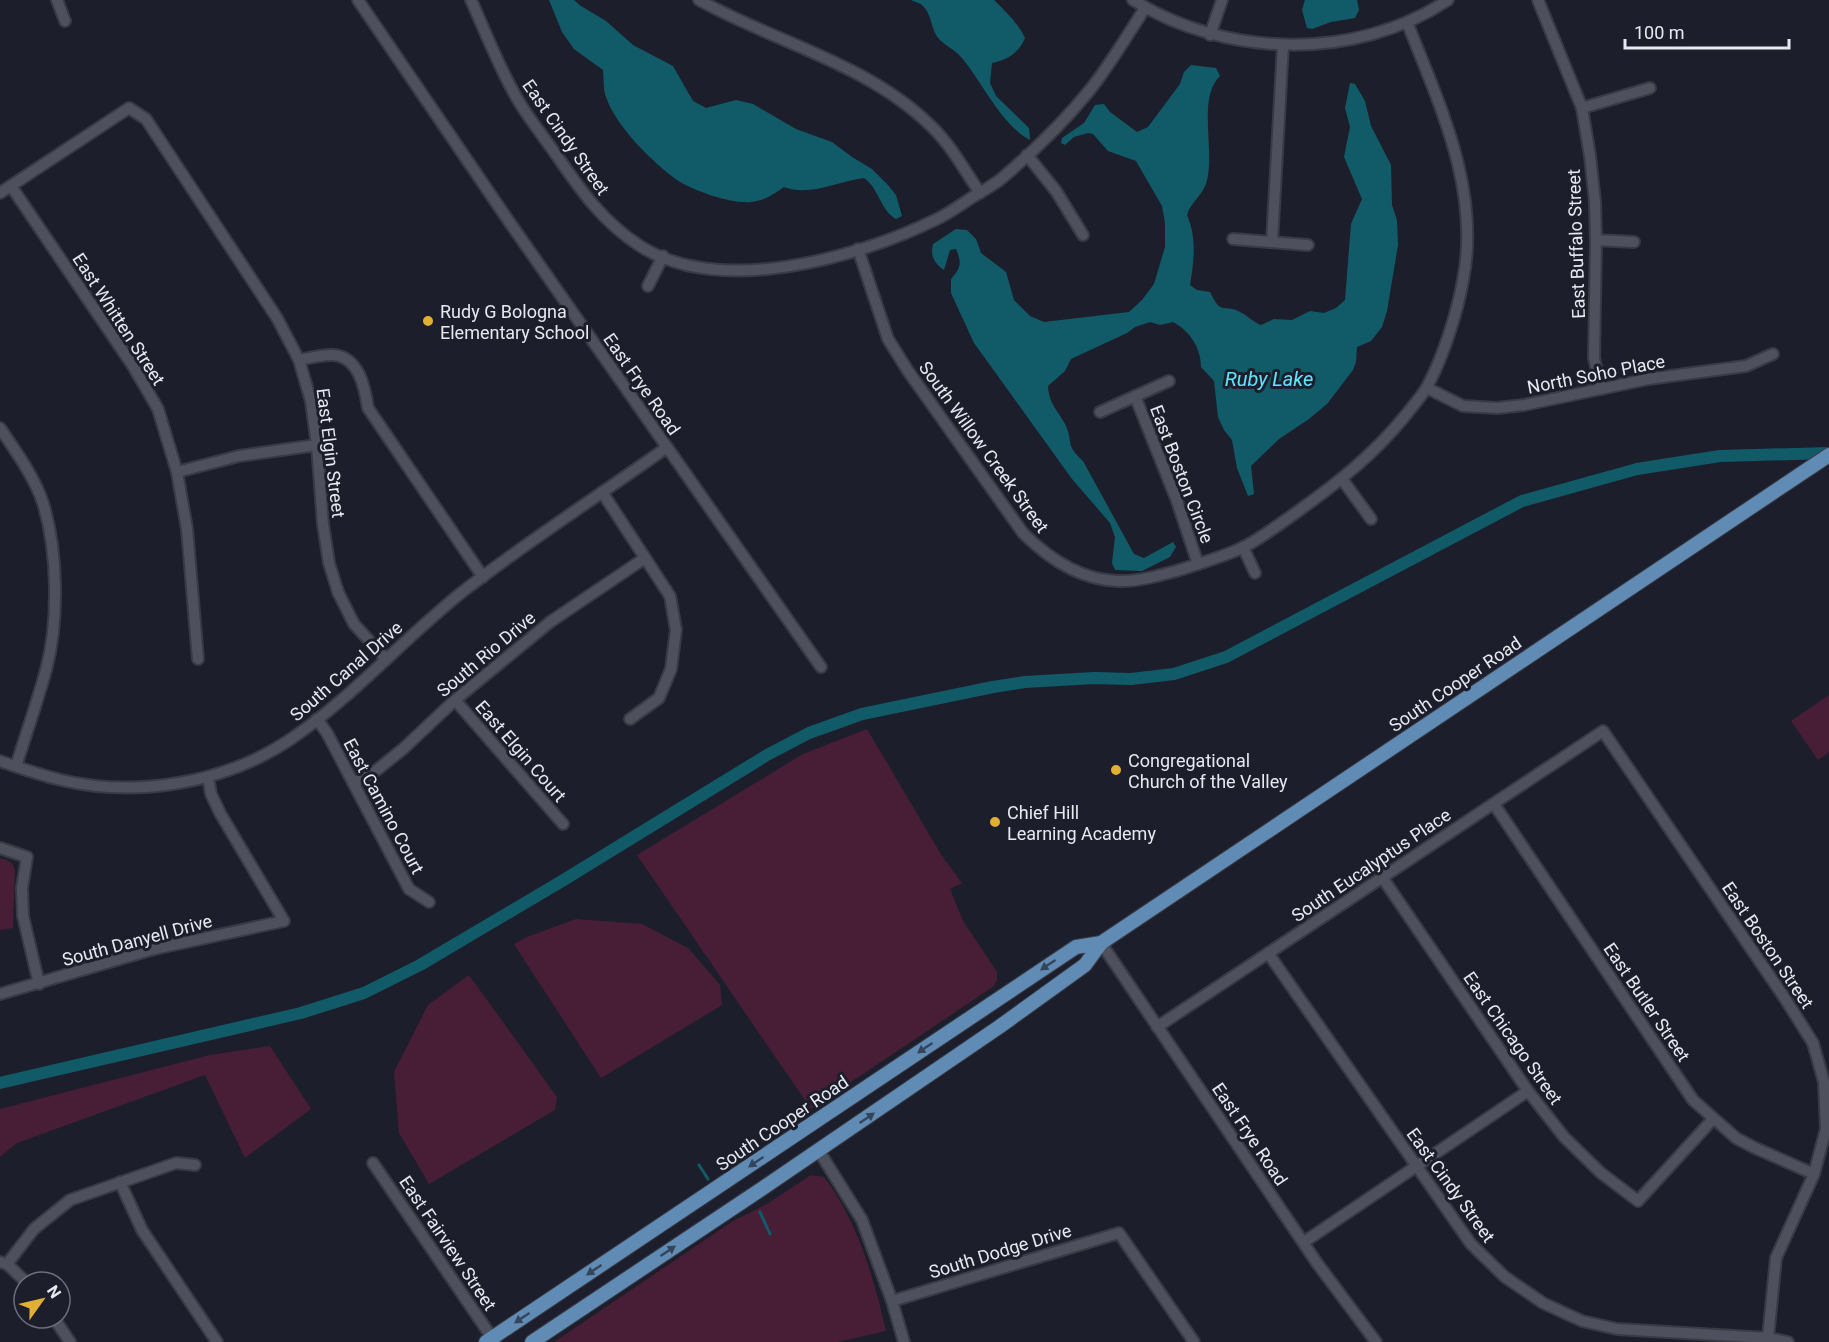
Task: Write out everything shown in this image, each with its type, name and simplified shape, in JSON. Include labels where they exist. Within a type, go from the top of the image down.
[{"type":"main road","name":"South Cooper Road","points":[[532,1342],[819,1151],[1033,1003],[1085,965],[1101,943],[1829,455]]},
{"type":"main road","name":"South Cooper Road","points":[[491,1341],[1076,947],[1101,943]]},
{"type":"main road","points":[[1020,985],[1033,1003]]},
{"type":"main road","points":[[805,1130],[819,1151]]},
{"type":"street","points":[[57,0],[65,21]]},
{"type":"street","name":"East Frye Road","points":[[358,0],[666,448],[821,667]]},
{"type":"street","name":"East Cindy Street","points":[[471,0],[500,67],[518,100],[585,197],[608,221],[642,247],[673,260],[720,270],[755,271],[804,264],[898,236],[937,219],[1000,180],[1054,131],[1089,92],[1145,8]]},
{"type":"street","points":[[699,0],[868,79],[894,96],[932,127],[980,193]]},
{"type":"street","points":[[1133,0],[1177,23],[1210,35],[1283,45],[1357,39],[1407,22],[1448,0]]},
{"type":"street","points":[[1210,35],[1222,0]]},
{"type":"street","name":"East Buffalo Street","points":[[1538,0],[1582,108],[1596,202],[1594,358],[1601,389]]},
{"type":"street","name":"South Willow Creek Street","points":[[858,249],[888,339],[908,371],[1023,533],[1040,550],[1061,565],[1092,577],[1118,581],[1158,576],[1244,547],[1272,530],[1342,479],[1383,442],[1426,388],[1451,327],[1461,288],[1467,225],[1461,171],[1446,123],[1407,22]]},
{"type":"street","points":[[1272,242],[1283,45]]},
{"type":"street","points":[[1582,108],[1650,88]]},
{"type":"street","name":"East Elgin Street","points":[[11,186],[129,108],[146,118],[277,318],[299,360],[311,401],[329,563],[338,592],[354,624],[386,659]]},
{"type":"street","points":[[1027,155],[1056,191],[1083,235]]},
{"type":"street","points":[[0,193],[11,186]]},
{"type":"street","name":"East Whitten Street","points":[[11,186],[134,366],[158,410],[177,472],[187,529],[198,659]]},
{"type":"street","points":[[1233,239],[1308,245]]},
{"type":"street","points":[[1596,240],[1634,242]]},
{"type":"street","points":[[648,286],[663,256]]},
{"type":"street","name":"North Soho Place","points":[[1426,388],[1464,406],[1497,408],[1524,405],[1648,379],[1746,366],[1773,354]]},
{"type":"street","points":[[299,360],[331,355],[341,357],[358,372],[364,385],[368,408],[483,577]]},
{"type":"street","name":"East Boston Circle","points":[[1100,412],[1169,381]]},
{"type":"street","name":"East Boston Circle","points":[[1135,396],[1177,501],[1198,564]]},
{"type":"street","points":[[0,428],[27,468],[43,503],[51,541],[54,579],[54,626],[46,669],[16,766]]},
{"type":"street","points":[[177,472],[239,456],[317,445]]},
{"type":"street","name":"South Canal Drive","points":[[0,761],[62,780],[113,786],[166,785],[207,777],[276,748],[317,719],[466,589],[666,448]]},
{"type":"street","points":[[1342,479],[1371,519]]},
{"type":"street","points":[[602,492],[670,596],[676,630],[671,669],[659,698],[630,719]]},
{"type":"street","points":[[1244,547],[1255,573]]},
{"type":"street","name":"South Rio Drive","points":[[353,783],[373,773],[403,749],[454,700],[550,622],[645,558]]},
{"type":"street","name":"East Elgin Court","points":[[454,700],[563,824]]},
{"type":"street","name":"East Camino Court","points":[[317,719],[327,733],[409,889],[429,902]]},
{"type":"street","name":"South Eucalyptus Place","points":[[1158,1027],[1603,731]]},
{"type":"street","name":"East Boston Street","points":[[1603,731],[1813,1043],[1824,1082],[1826,1130],[1814,1173],[1776,1258],[1768,1338]]},
{"type":"street","name":"South Danyell Drive","points":[[0,994],[154,949],[284,921],[220,813],[211,794],[207,777]]},
{"type":"street","name":"East Butler Street","points":[[1494,804],[1693,1100],[1713,1119],[1753,1148],[1814,1173]]},
{"type":"street","points":[[0,848],[27,856],[22,888],[23,916],[39,984]]},
{"type":"street","name":"East Chicago Street","points":[[1382,877],[1528,1091],[1564,1137],[1601,1173],[1638,1201],[1713,1119]]},
{"type":"street","name":"East Frye Road","points":[[1101,943],[1304,1242],[1376,1342]]},
{"type":"street","name":"East Cindy Street","points":[[1268,953],[1471,1244],[1505,1277],[1543,1303],[1582,1321],[1617,1329],[1768,1338],[1788,1342]]},
{"type":"street","points":[[1304,1242],[1528,1091]]},
{"type":"street","points":[[819,1151],[862,1220],[892,1301],[904,1342]]},
{"type":"street","name":"East Fairview Street","points":[[373,1162],[491,1341]]},
{"type":"street","points":[[3,1263],[33,1230],[70,1200],[176,1163],[195,1165]]},
{"type":"street","points":[[120,1182],[142,1230],[217,1342]]},
{"type":"street","name":"South Dodge Drive","points":[[892,1301],[1119,1233],[1194,1342]]},
{"type":"shaded area","points":[[1829,695],[1829,752],[1818,760],[1791,721]]},
{"type":"shaded area","points":[[867,729],[942,856],[962,883],[950,889],[963,921],[997,972],[997,980],[994,986],[811,1109],[637,855],[803,754]]},
{"type":"shaded area","points":[[0,858],[11,862],[15,869],[13,928],[0,930]]},
{"type":"shaded area","points":[[576,919],[642,924],[688,948],[720,985],[722,1005],[601,1078],[514,944]]},
{"type":"shaded area","points":[[469,975],[557,1097],[555,1110],[429,1184],[399,1133],[394,1072],[428,1005]]},
{"type":"shaded area","points":[[270,1046],[311,1109],[245,1158],[205,1075],[17,1143],[0,1157],[0,1109],[210,1055]]},
{"type":"shaded area","points":[[811,1175],[824,1177],[846,1212],[870,1271],[886,1331],[838,1342],[554,1342],[733,1221],[767,1204]]},
{"type":"water","points":[[549,0],[574,0],[606,21],[633,45],[673,66],[693,101],[706,108],[736,100],[753,104],[796,129],[832,142],[872,169],[887,184],[896,195],[902,216],[896,219],[886,210],[873,187],[864,178],[814,189],[794,190],[784,187],[765,199],[751,202],[733,201],[713,196],[677,180],[646,154],[626,131],[605,94],[603,70],[574,49],[562,32]]},
{"type":"water","points":[[911,0],[994,0],[1019,27],[1025,38],[1012,55],[992,63],[990,83],[996,96],[1029,128],[1030,140],[1001,114],[961,57],[939,39],[934,32],[926,9]]},
{"type":"water","points":[[1305,0],[1357,0],[1359,10],[1355,18],[1331,22],[1312,29],[1307,28],[1302,10]]},
{"type":"water","name":"Ruby Lake","points":[[1191,65],[1216,68],[1220,76],[1209,97],[1207,180],[1187,215],[1193,241],[1190,285],[1197,290],[1210,292],[1220,307],[1240,312],[1261,325],[1274,319],[1292,320],[1310,311],[1324,313],[1336,308],[1345,300],[1351,224],[1362,199],[1344,157],[1350,127],[1345,108],[1350,83],[1355,84],[1365,101],[1371,126],[1391,165],[1392,205],[1397,220],[1398,245],[1387,311],[1382,327],[1371,341],[1357,347],[1353,370],[1327,404],[1279,439],[1251,466],[1254,494],[1248,496],[1237,468],[1232,440],[1218,417],[1214,381],[1201,367],[1197,347],[1185,330],[1173,322],[1160,325],[1150,322],[1135,327],[1071,359],[1065,371],[1048,386],[1052,402],[1068,430],[1073,451],[1083,461],[1134,554],[1144,558],[1173,542],[1176,547],[1170,557],[1142,571],[1115,570],[1112,563],[1115,537],[1110,523],[1072,479],[974,343],[951,293],[951,279],[960,265],[956,249],[950,250],[944,270],[934,259],[932,248],[933,244],[956,229],[967,230],[976,239],[981,253],[1006,272],[1014,300],[1030,316],[1044,322],[1129,312],[1154,284],[1165,247],[1162,206],[1136,161],[1108,151],[1093,134],[1074,137],[1065,145],[1061,143],[1062,138],[1084,123],[1095,105],[1104,104],[1110,112],[1137,132],[1148,127]]},
{"type":"waterway","points":[[0,1083],[301,1013],[364,993],[420,965],[767,755],[809,733],[862,714],[1025,682],[1094,678],[1131,679],[1174,674],[1226,657],[1522,501],[1637,469],[1720,456],[1829,453]]},
{"type":"waterway","points":[[699,1165],[708,1179]]},
{"type":"waterway","points":[[760,1212],[770,1234]]},
{"type":"place","name":"Rudy G Bologna Elementary School","points":[[428,321]]},
{"type":"place","name":"Congregational Church of the Valley","points":[[1116,770]]},
{"type":"place","name":"Chief Hill Learning Academy","points":[[995,822]]}]
